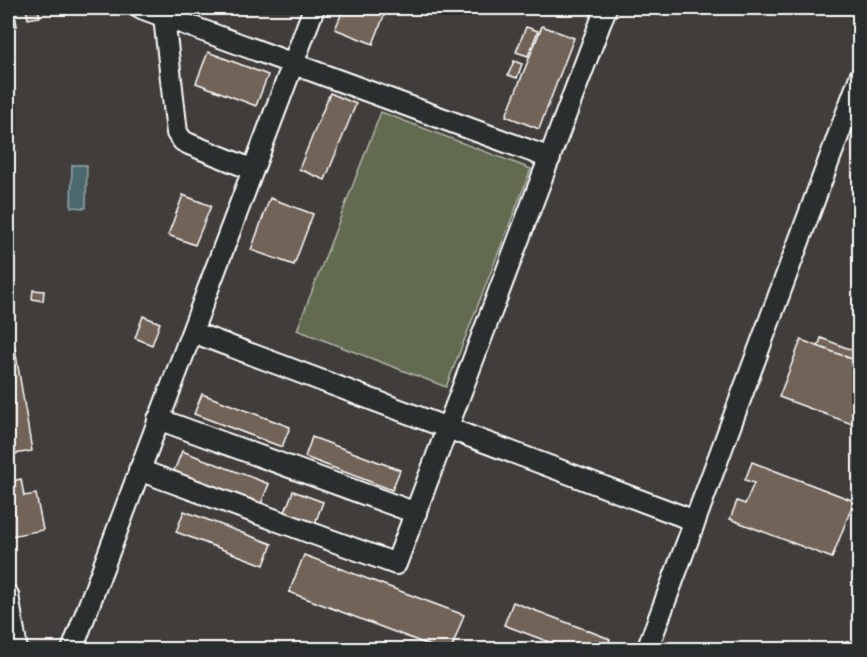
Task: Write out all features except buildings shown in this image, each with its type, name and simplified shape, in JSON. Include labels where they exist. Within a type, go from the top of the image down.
[{"type":"lane","points":[[141,8],[163,12],[293,64],[550,158]]},
{"type":"lane","points":[[72,650],[251,169],[314,8]]},
{"type":"lane","points":[[140,470],[396,564],[606,8]]},
{"type":"lane","points":[[163,12],[177,133],[183,141],[189,144],[251,169]]},
{"type":"lane","points":[[647,650],[860,77]]},
{"type":"lane","points":[[203,336],[695,521]]},
{"type":"lane","points":[[158,419],[416,513]]},
{"type":"lane","points":[[8,595],[17,650]]},
{"type":"shaded area","points":[[8,8],[859,8],[859,649],[8,649]]},
{"type":"green space","points":[[381,112],[531,169],[446,387],[297,330]]},
{"type":"water","points":[[72,165],[87,165],[86,208],[71,207]]}]
